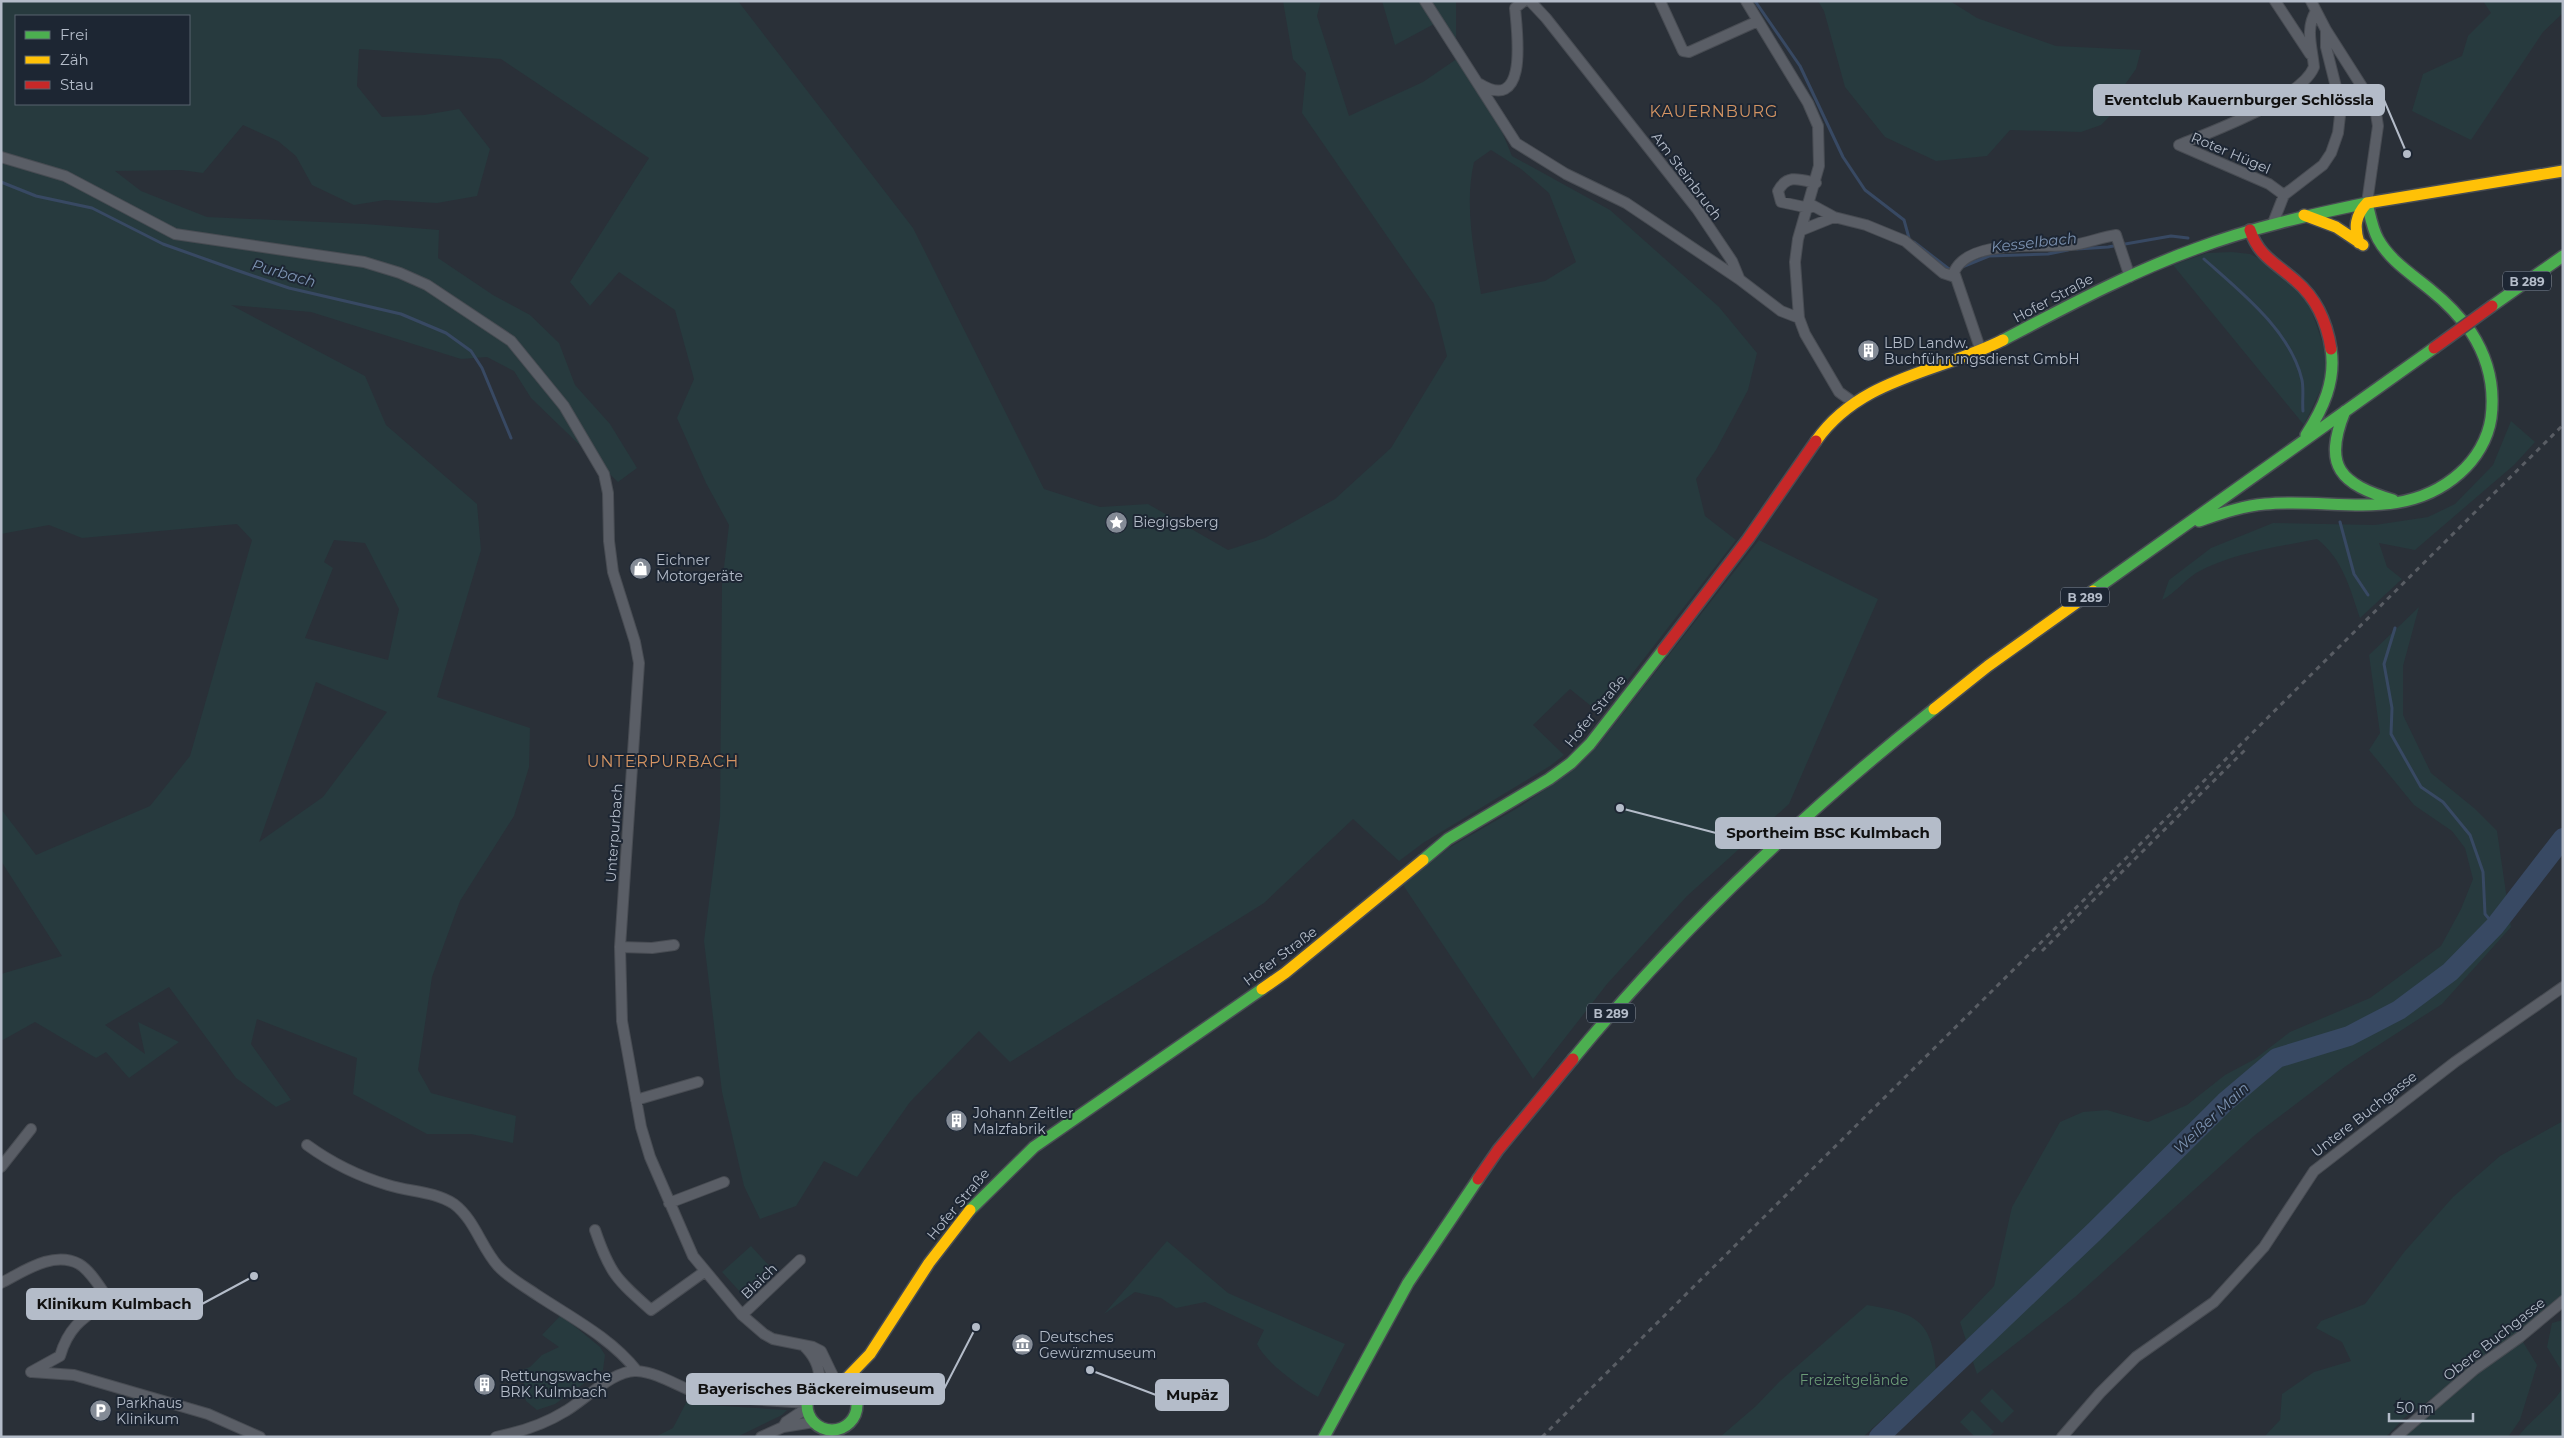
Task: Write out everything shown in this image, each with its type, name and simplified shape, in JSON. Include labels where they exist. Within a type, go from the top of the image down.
[{"type":"main road","name":"Hofer Straße","points":[[854,1392],[868,1359],[945,1240],[999,1178],[1034,1147],[1285,973],[1448,839],[1550,779],[1571,763],[1590,744],[1748,539],[1825,428],[1852,402],[1881,386],[1981,351],[2130,276],[2194,249],[2273,222],[2367,203],[2563,171]]},
{"type":"main road","points":[[2360,243],[2354,228],[2356,217],[2367,203]]},
{"type":"main road","points":[[2182,528],[2220,514],[2264,504],[2309,503],[2364,506],[2404,503],[2437,492],[2455,480],[2475,457],[2489,430],[2492,409],[2492,388],[2487,364],[2477,342],[2438,296],[2409,273],[2386,251],[2377,238],[2367,203]]},
{"type":"main road","points":[[2304,215],[2336,227],[2409,273]]},
{"type":"main road","points":[[2250,230],[2257,247],[2301,286],[2317,305],[2328,327],[2332,347],[2332,369],[2326,400],[2304,438]]},
{"type":"main road","name":"B 289","points":[[1324,1437],[1408,1283],[1454,1213],[1547,1087],[1653,966],[1778,841],[1863,765],[1988,666],[2182,528],[2304,438],[2346,411],[2563,256]]},
{"type":"main road","points":[[2346,411],[2336,431],[2334,450],[2340,468],[2349,482],[2364,491],[2404,503]]},
{"type":"main road","name":"Hofer Straße","points":[[839,1381],[868,1359]]},
{"type":"main road","points":[[839,1381],[854,1392],[857,1399],[856,1414],[847,1431],[842,1428],[831,1433],[814,1422],[807,1405],[811,1392],[819,1384],[839,1381]]},
{"type":"street","points":[[1425,1],[1480,84],[1499,91],[1506,88],[1515,74],[1518,59],[1515,8],[1524,1]]},
{"type":"street","name":"Am Steinbruch","points":[[1530,1],[1546,18],[1698,210],[1732,261],[1739,279]]},
{"type":"street","points":[[1660,1],[1675,39],[1683,51],[1689,52],[1758,21]]},
{"type":"street","points":[[1746,1],[1808,103],[1818,126],[1821,153],[1816,183],[1795,262],[1799,318],[1805,334],[1839,392],[1852,402]]},
{"type":"street","points":[[2275,1],[2313,60]]},
{"type":"street","points":[[2313,60],[2308,32],[2314,6]]},
{"type":"street","points":[[2314,6],[2326,30],[2375,107],[2378,126],[2367,203]]},
{"type":"street","points":[[2273,222],[2284,195],[2323,165],[2331,153],[2338,133],[2341,108],[2326,47],[2326,30]]},
{"type":"street","name":"Roter Hügel","points":[[2284,195],[2269,184],[2179,145],[2244,117],[2279,99],[2312,71],[2313,60]]},
{"type":"street","name":"Am Steinbruch","points":[[1480,84],[1516,143],[1566,174],[1626,203],[1739,279],[1781,311],[1799,318]]},
{"type":"street","name":"Unterpurbach","points":[[1,157],[65,176],[175,234],[364,262],[420,282],[511,341],[564,406],[604,474],[608,493],[609,541],[614,572],[635,642],[639,663],[620,947],[622,1021],[636,1100],[650,1156],[693,1256],[704,1272],[742,1316]]},
{"type":"street","points":[[1816,183],[1794,178],[1784,182],[1778,192],[1781,202],[1809,206],[1834,217],[1866,226],[1905,241],[1943,273],[1955,271],[1964,258],[1989,249],[2073,245],[2092,238],[2116,235],[2130,276]]},
{"type":"street","points":[[1802,230],[1834,217]]},
{"type":"street","points":[[1955,271],[1981,351]]},
{"type":"street","points":[[620,947],[652,948],[674,945]]},
{"type":"street","name":"Untere Buchgasse","points":[[2062,1437],[2100,1393],[2136,1357],[2214,1302],[2264,1248],[2314,1171],[2455,1062],[2563,987]]},
{"type":"street","points":[[636,1100],[698,1082]]},
{"type":"street","points":[[1,1167],[31,1129]]},
{"type":"street","points":[[307,1145],[332,1163],[356,1174],[390,1186],[434,1194],[454,1204],[469,1219],[497,1265],[513,1279],[626,1356],[637,1371]]},
{"type":"street","points":[[669,1203],[724,1182]]},
{"type":"street","points":[[595,1230],[606,1263],[616,1278],[652,1310],[704,1272]]},
{"type":"street","name":"Blaich","points":[[800,1260],[742,1316],[768,1337],[821,1351],[839,1381]]},
{"type":"street","points":[[1,1283],[39,1263],[71,1261],[80,1265],[109,1300],[74,1326],[65,1338],[60,1356],[31,1372],[74,1375],[208,1414],[260,1437]]},
{"type":"street","name":"Obere Buchgasse","points":[[2396,1437],[2475,1369],[2520,1337],[2563,1301]]},
{"type":"street","points":[[802,1345],[818,1364],[820,1371],[819,1384]]},
{"type":"street","points":[[496,1437],[529,1429],[564,1413],[615,1377],[628,1371],[637,1371],[662,1377],[690,1392],[706,1396],[807,1405]]},
{"type":"street","points":[[783,1427],[786,1422],[807,1405]]},
{"type":"street","points":[[761,1437],[783,1427],[814,1422]]},
{"type":"green space","points":[[1,1],[738,1],[913,228],[1044,489],[1100,507],[1148,504],[1228,550],[1265,538],[1335,499],[1391,448],[1447,356],[1434,304],[1302,113],[1306,73],[1293,59],[1283,1],[1321,1],[1317,16],[1349,116],[1423,82],[1458,58],[1436,23],[1395,45],[1382,1],[1456,1],[1456,40],[1500,127],[1512,156],[1610,210],[1719,307],[1757,353],[1748,390],[1716,450],[1696,479],[1705,516],[1736,540],[1601,714],[1570,689],[1533,725],[1564,755],[1550,766],[1423,843],[1399,861],[1353,819],[1264,903],[1010,1062],[979,1031],[910,1102],[857,1177],[824,1161],[796,1206],[760,1219],[744,1186],[722,1092],[704,941],[720,817],[722,584],[729,525],[706,483],[677,418],[694,379],[675,310],[619,272],[590,306],[570,282],[649,158],[501,59],[359,49],[357,86],[382,117],[424,115],[459,109],[490,149],[477,196],[437,203],[385,200],[354,205],[312,185],[296,156],[278,141],[243,125],[203,173],[181,170],[115,171],[141,191],[207,217],[365,224],[439,230],[438,258],[493,295],[530,315],[559,343],[575,385],[610,424],[637,468],[618,482],[531,398],[514,371],[487,357],[461,359],[311,312],[231,305],[365,376],[386,425],[477,504],[481,550],[437,697],[530,728],[529,767],[514,816],[460,901],[432,977],[418,1070],[431,1093],[516,1116],[513,1143],[471,1134],[427,1134],[353,1094],[357,1058],[257,1019],[251,1044],[291,1100],[276,1107],[236,1078],[169,987],[105,1025],[145,1054],[138,1022],[179,1042],[129,1078],[106,1052],[96,1058],[35,1022],[1,1041],[1,974],[62,956],[1,861],[1,809],[36,855],[150,806],[190,756],[252,540],[237,524],[82,538],[49,525],[1,534]],"holes":[[[1491,150],[1521,169],[1549,193],[1576,262],[1545,281],[1481,294],[1471,228],[1471,178],[1474,162]],[[334,540],[365,543],[399,609],[388,660],[305,638],[333,568],[324,562]],[[316,682],[387,712],[323,797],[259,842]]]},
{"type":"green space","points":[[1818,1],[1950,1],[1977,18],[2056,46],[2141,50],[2136,69],[2121,90],[2111,115],[2101,125],[2081,132],[2010,130],[1987,156],[1936,161],[1885,137],[1845,87],[1824,11]]},
{"type":"green space","points":[[2483,1],[2563,1],[2563,13],[2543,32],[2471,140],[2412,111],[2423,74],[2462,56],[2468,36],[2491,13]]},
{"type":"green space","points":[[2232,252],[2250,254],[2268,263],[2309,303],[2328,359],[2322,387],[2304,425],[2173,265],[2207,253]]},
{"type":"green space","points":[[2511,421],[2535,442],[2514,465],[2415,550],[2379,543],[2387,567],[2402,579],[2360,618],[2349,586],[2339,565],[2326,547],[2317,539],[2224,560],[2196,573],[2162,600],[2169,580],[2211,548],[2273,523],[2375,525],[2428,517],[2455,504],[2493,465]]},
{"type":"green space","points":[[1759,540],[1878,599],[1789,804],[1687,896],[1607,984],[1533,1079],[1403,885],[1447,849],[1521,806],[1576,768],[1600,743]]},
{"type":"green space","points":[[2419,607],[2403,666],[2403,715],[2431,773],[2474,808],[2497,831],[2511,927],[2442,1004],[2346,1066],[2255,1135],[2075,1297],[1977,1374],[1960,1322],[1994,1286],[2012,1207],[2060,1122],[2083,1112],[2107,1110],[2148,1122],[2187,1105],[2225,1075],[2255,1059],[2290,1032],[2370,998],[2441,946],[2461,909],[2473,879],[2465,848],[2452,831],[2414,805],[2369,750],[2380,733],[2369,655]]},
{"type":"green space","points":[[2563,1121],[2563,1301],[2520,1337],[2537,1365],[2520,1420],[2508,1437],[2401,1437],[2514,1341],[2404,1418],[2386,1437],[2264,1437],[2280,1420],[2282,1394],[2314,1372],[2351,1361],[2342,1342],[2316,1328],[2321,1321],[2365,1304],[2405,1251],[2453,1197],[2500,1156]]},
{"type":"green space","points":[[1167,1241],[1228,1293],[1345,1344],[1318,1397],[1284,1374],[1261,1351],[1257,1344],[1264,1330],[1205,1302],[1176,1308],[1161,1298],[1135,1292],[1104,1314]]},
{"type":"green space","points":[[751,1246],[774,1271],[748,1295],[742,1294],[722,1272]]},
{"type":"green space","name":"Freizeitgelände","points":[[1867,1305],[1897,1311],[1917,1321],[1925,1329],[1930,1339],[1936,1370],[1863,1437],[1720,1437],[1756,1406],[1779,1382]]},
{"type":"green space","points":[[561,1315],[600,1347],[605,1355],[603,1370],[555,1404],[537,1410],[526,1401],[522,1370],[530,1367],[542,1355],[559,1347],[542,1335]]},
{"type":"green space","points":[[2563,1320],[2563,1373],[2547,1347],[2552,1323]]},
{"type":"green space","points":[[2563,1386],[2563,1437],[2518,1437],[2549,1405]]},
{"type":"green space","points":[[1992,1389],[2014,1411],[2002,1423],[1980,1401]]},
{"type":"green space","points":[[688,1399],[708,1405],[787,1410],[782,1415],[737,1437],[655,1437],[673,1428]]},
{"type":"green space","points":[[1972,1410],[1994,1432],[1989,1437],[1975,1437],[1960,1422]]},
{"type":"waterway","name":"Kesselbach","points":[[1755,1],[1800,66],[1843,157],[1865,190],[1904,220],[1909,238]]},
{"type":"waterway","name":"Purbach","points":[[1,182],[36,196],[92,208],[163,244],[289,288],[401,314],[446,333],[471,351],[482,368],[511,438]]},
{"type":"waterway","name":"Kesselbach","points":[[2077,249],[2108,247],[2171,236],[2188,238]]},
{"type":"waterway","name":"Kesselbach","points":[[1914,242],[1949,269],[1953,268]]},
{"type":"waterway","name":"Kesselbach","points":[[1962,267],[1989,256],[2048,254],[2068,250]]},
{"type":"waterway","name":"Kesselbach","points":[[2204,259],[2248,298],[2276,329],[2287,345],[2296,362],[2302,380],[2303,411]]},
{"type":"waterway","name":"Kesselbach","points":[[2340,522],[2354,574],[2368,595]]},
{"type":"waterway","name":"Kesselbach","points":[[2395,628],[2384,664],[2392,708],[2391,734],[2421,787],[2443,802],[2470,835],[2483,872],[2485,914],[2495,926]]},
{"type":"waterway","name":"Weißer Main","points":[[1879,1437],[2095,1231],[2225,1102],[2277,1058],[2349,1036],[2399,1010],[2450,972],[2495,926],[2563,838]]},
{"type":"railway","points":[[1542,1437],[2563,425]]},
{"type":"railway","points":[[2042,951],[2246,749]]},
{"type":"traffic: fast","points":[[2003,340],[2074,303],[2170,258],[2237,235],[2324,212],[2367,203]]},
{"type":"traffic: fast","points":[[2199,521],[2240,508],[2265,504],[2367,505],[2415,498],[2438,489],[2460,473],[2480,448],[2487,433],[2492,406],[2489,373],[2482,352],[2471,332],[2453,310],[2395,261],[2383,247],[2374,230],[2367,203]]},
{"type":"traffic: fast","points":[[2492,306],[2563,256]]},
{"type":"traffic: fast","points":[[2093,591],[2434,348]]},
{"type":"traffic: fast","points":[[2306,435],[2318,415],[2327,394],[2332,372],[2331,349]]},
{"type":"traffic: fast","points":[[2345,411],[2338,430],[2335,446],[2336,460],[2341,470],[2349,480],[2360,487],[2393,500]]},
{"type":"traffic: fast","points":[[1423,860],[1448,839],[1549,779],[1571,763],[1590,744],[1663,650]]},
{"type":"traffic: fast","points":[[1573,1059],[1656,964],[1744,875],[1837,790],[1934,709]]},
{"type":"traffic: fast","points":[[970,1210],[1034,1147],[1262,989]]},
{"type":"traffic: fast","points":[[1324,1437],[1408,1283],[1478,1179]]},
{"type":"traffic: fast","points":[[827,1380],[837,1380],[850,1387],[857,1400],[857,1405],[857,1410],[850,1423],[837,1430],[827,1430],[818,1426],[811,1419],[807,1410],[807,1400],[811,1391],[818,1384],[827,1380]]},
{"type":"traffic: slow","points":[[2359,243],[2356,232],[2357,222],[2360,212],[2367,203],[2563,171]]},
{"type":"traffic: slow","points":[[2304,215],[2336,227],[2363,245]]},
{"type":"traffic: slow","points":[[1816,441],[1834,420],[1855,403],[1878,390],[2003,340]]},
{"type":"traffic: slow","points":[[1934,709],[1988,666],[2093,591]]},
{"type":"traffic: slow","points":[[1262,989],[1285,973],[1423,860]]},
{"type":"traffic: slow","points":[[843,1382],[870,1354],[929,1263],[970,1210]]},
{"type":"traffic: jam","points":[[2250,230],[2263,253],[2303,288],[2315,303],[2327,330],[2331,349]]},
{"type":"traffic: jam","points":[[2434,348],[2492,306]]},
{"type":"traffic: jam","points":[[1663,650],[1748,539],[1816,441]]},
{"type":"traffic: jam","points":[[1478,1179],[1498,1150],[1573,1059]]},
{"type":"place","name":"Eventclub Kauernburger Schlössla","points":[[2407,154]]},
{"type":"place","name":"LBD Landw. Buchführungsdienst GmbH","points":[[1868,351]]},
{"type":"place","name":"Biegigsberg","points":[[1117,522]]},
{"type":"place","name":"Eichner Motorgeräte","points":[[640,568]]},
{"type":"place","name":"Sportheim BSC Kulmbach","points":[[1620,808]]},
{"type":"place","name":"Johann Zeitler Malzfabrik","points":[[957,1121]]},
{"type":"place","name":"Klinikum Kulmbach","points":[[254,1276]]},
{"type":"place","name":"Bayerisches Bäckereimuseum","points":[[976,1327]]},
{"type":"place","name":"Deutsches Gewürzmuseum","points":[[1023,1345]]},
{"type":"place","name":"Mupäz","points":[[1090,1370]]},
{"type":"place","name":"Rettungswache BRK Kulmbach","points":[[484,1384]]},
{"type":"place","name":"Parkhaus Klinikum","points":[[100,1411]]},
{"type":"district","name":"KAUERNBURG","points":[[1714,111]]},
{"type":"district","name":"UNTERPURBACH","points":[[663,761]]}]
